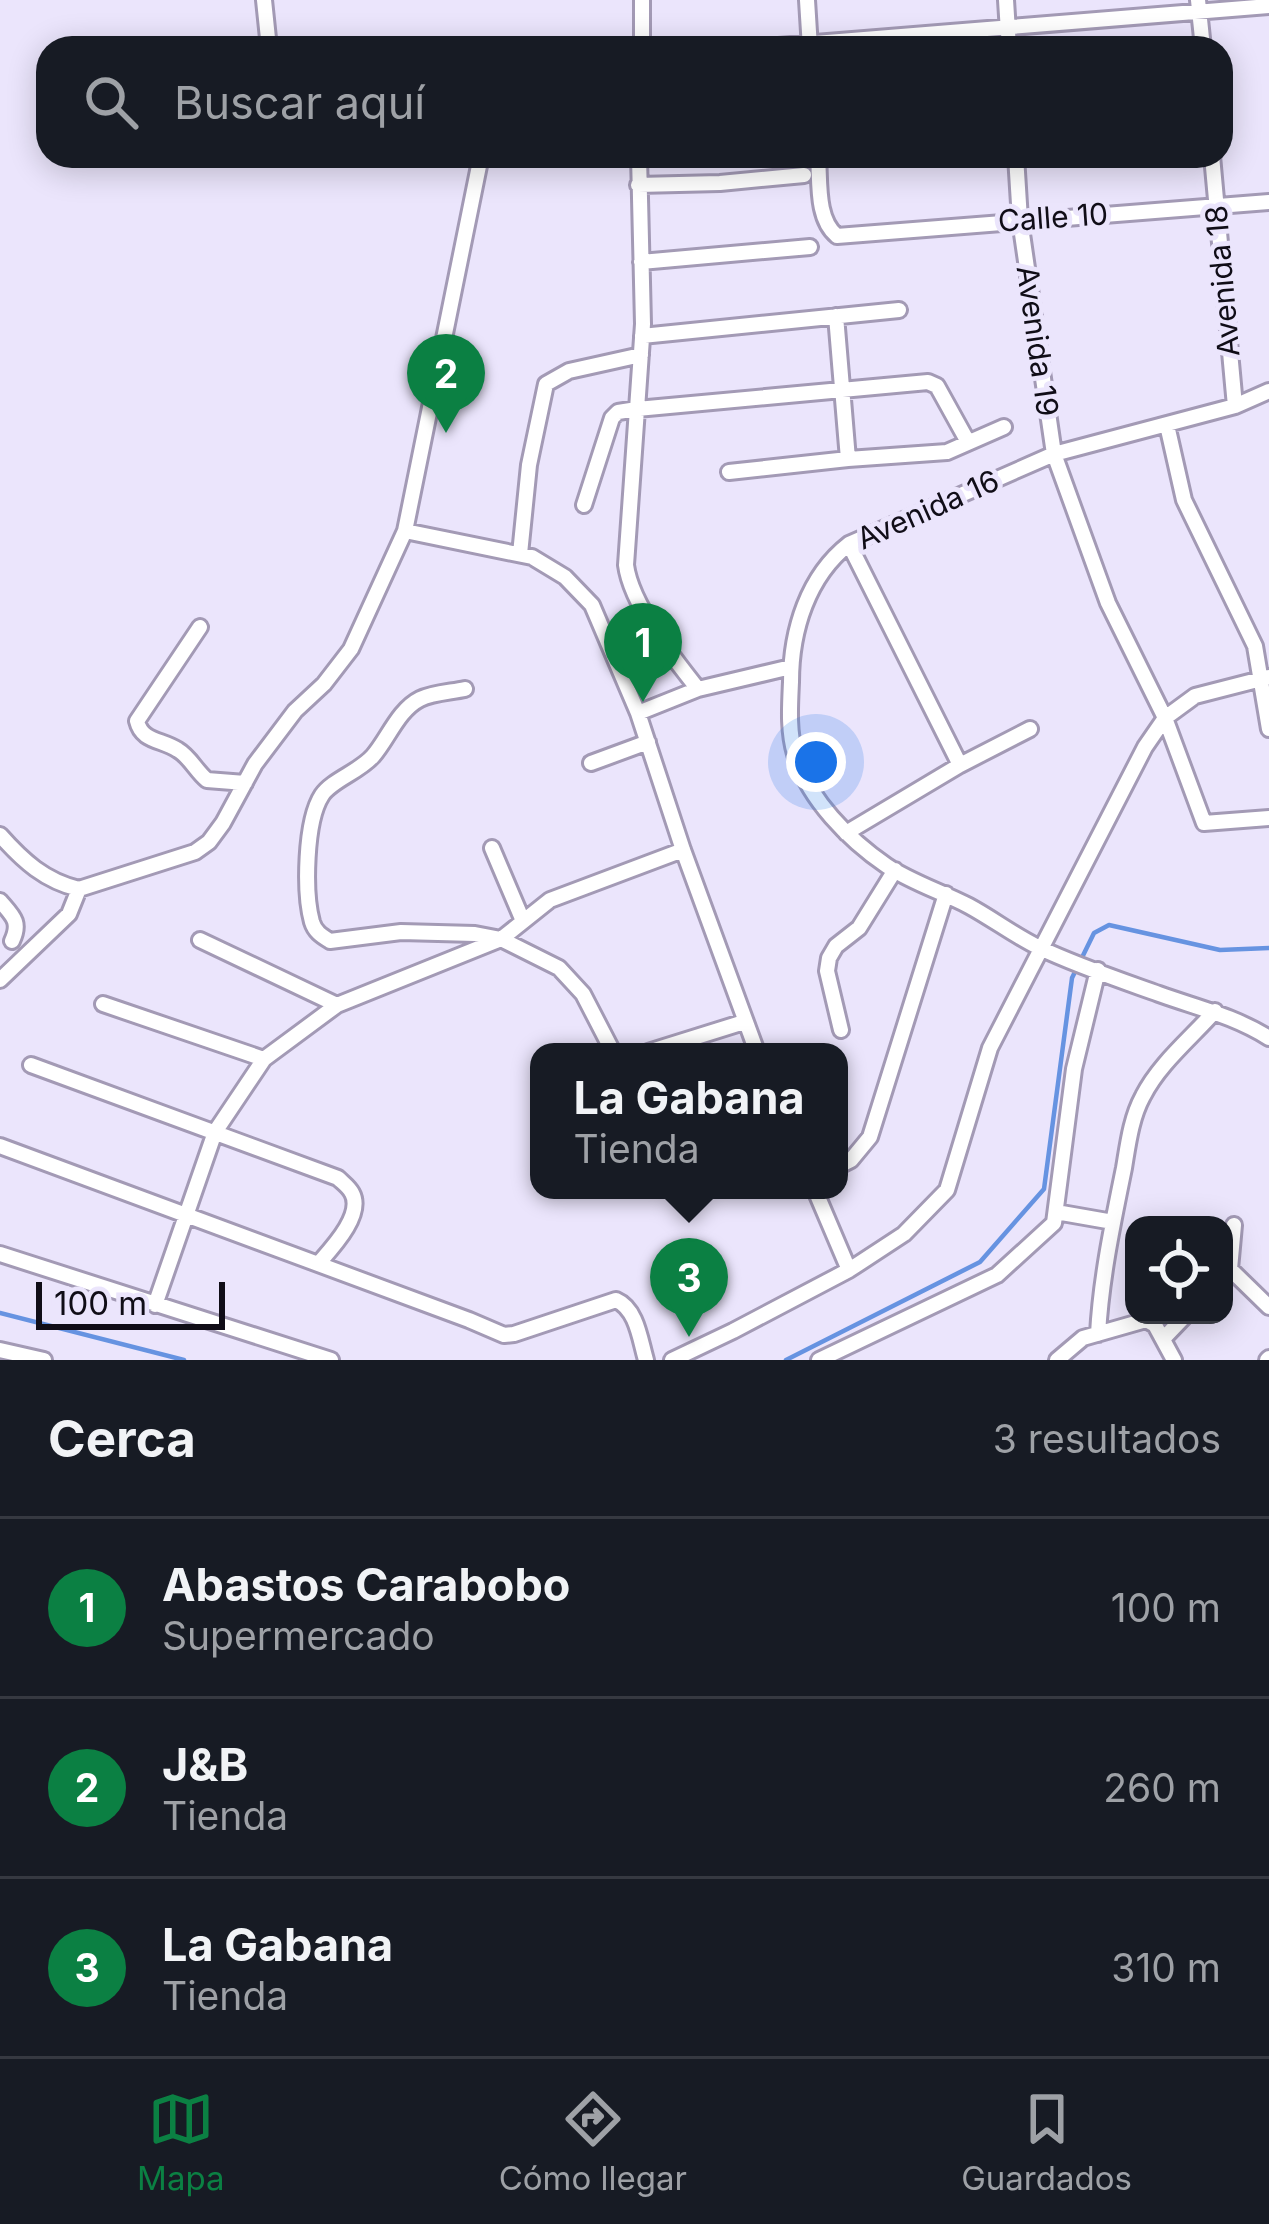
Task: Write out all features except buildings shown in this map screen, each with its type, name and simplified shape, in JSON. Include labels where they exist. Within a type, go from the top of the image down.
[{"type":"street","points":[[264,0],[268,36]]},
{"type":"street","points":[[642,0],[642,36]]},
{"type":"street","points":[[807,0],[809,36]]},
{"type":"street","points":[[1006,0],[1008,36]]},
{"type":"street","points":[[926,36],[1199,6],[1269,6]]},
{"type":"street","points":[[1199,6],[1202,36]]},
{"type":"street","points":[[0,836],[41,874],[79,889],[195,852],[223,823],[255,764],[351,649],[404,531],[479,168]]},
{"type":"street","points":[[639,168],[642,336],[626,566],[628,580],[658,635],[698,689]]},
{"type":"street","name":"Calle 10","points":[[819,168],[822,210],[827,228],[837,236],[1269,202]]},
{"type":"street","name":"Avenida 19","points":[[1017,168],[1054,454],[1108,603],[1166,718],[1204,824],[1269,818]]},
{"type":"street","name":"Avenida 18","points":[[1213,168],[1235,406]]},
{"type":"street","points":[[638,185],[804,175]]},
{"type":"street","points":[[641,262],[810,247]]},
{"type":"street","points":[[642,336],[898,310]]},
{"type":"street","points":[[836,316],[848,458]]},
{"type":"street","points":[[520,554],[529,465],[546,385],[568,371],[641,355]]},
{"type":"street","points":[[584,505],[618,412],[928,382],[938,386],[968,442]]},
{"type":"street","name":"Avenida 16","points":[[1092,968],[1047,951],[895,870],[846,833],[813,792],[795,755],[790,718],[791,667],[807,596],[832,557],[849,544],[1054,454],[1235,406],[1269,391]]},
{"type":"street","points":[[1167,425],[1184,500],[1255,646],[1265,677],[1269,729]]},
{"type":"street","points":[[729,472],[947,452],[1004,427]]},
{"type":"street","points":[[404,531],[532,556],[565,577],[592,605],[638,713],[753,1043]]},
{"type":"street","points":[[849,544],[960,765]]},
{"type":"street","points":[[200,627],[137,721],[138,729],[180,751],[207,780],[244,783]]},
{"type":"street","points":[[638,713],[698,689],[791,667]]},
{"type":"street","points":[[672,1360],[849,1270],[904,1234],[946,1190],[990,1048],[1047,951],[1145,748],[1166,718],[1195,696],[1265,677]]},
{"type":"street","points":[[465,689],[420,699],[408,708],[373,757],[326,789],[314,816],[309,848],[312,926],[330,941],[401,932],[501,939],[559,968],[583,994],[608,1043]]},
{"type":"street","points":[[846,833],[1030,729]]},
{"type":"street","points":[[591,763],[648,742]]},
{"type":"street","points":[[492,848],[524,921]]},
{"type":"street","points":[[154,1305],[214,1132],[264,1059],[337,1005],[501,939],[550,899],[682,850]]},
{"type":"street","points":[[841,1030],[827,970],[829,958],[859,928],[895,870]]},
{"type":"street","points":[[0,980],[70,914],[79,889]]},
{"type":"street","points":[[848,1162],[870,1137],[946,895]]},
{"type":"street","points":[[0,902],[16,920],[17,931],[6,946],[27,953]]},
{"type":"street","points":[[200,940],[337,1005]]},
{"type":"street","points":[[820,1360],[997,1275],[1054,1223],[1092,968],[1215,1011],[1269,1039]]},
{"type":"street","points":[[103,1004],[264,1059]]},
{"type":"street","points":[[1099,1334],[1132,1123],[1158,1074],[1215,1011]]},
{"type":"street","points":[[677,1043],[744,1022]]},
{"type":"street","points":[[31,1065],[338,1178],[353,1193],[355,1208],[341,1238],[318,1264]]},
{"type":"street","points":[[0,1146],[504,1335],[531,1331],[616,1300],[631,1312],[646,1360]]},
{"type":"street","points":[[819,1199],[849,1270]]},
{"type":"street","points":[[1056,1212],[1113,1222]]},
{"type":"street","points":[[1233,1232],[1234,1225]]},
{"type":"street","points":[[0,1254],[331,1360]]},
{"type":"street","points":[[1233,1278],[1269,1307]]},
{"type":"street","points":[[1058,1360],[1077,1341],[1146,1320],[1155,1325],[1174,1360]]},
{"type":"street","points":[[1163,1339],[1177,1324]]},
{"type":"street","points":[[0,1350],[44,1360]]},
{"type":"waterway","points":[[786,1360],[980,1262],[1044,1189],[1072,978],[1094,933],[1109,925],[1220,950],[1269,948]]},
{"type":"waterway","points":[[0,1313],[184,1360]]},
{"type":"place","name":"J&B","points":[[446,433]]},
{"type":"place","name":"Abastos Carabobo","points":[[643,702]]},
{"type":"place","name":"La Gabana","points":[[689,1337]]}]
